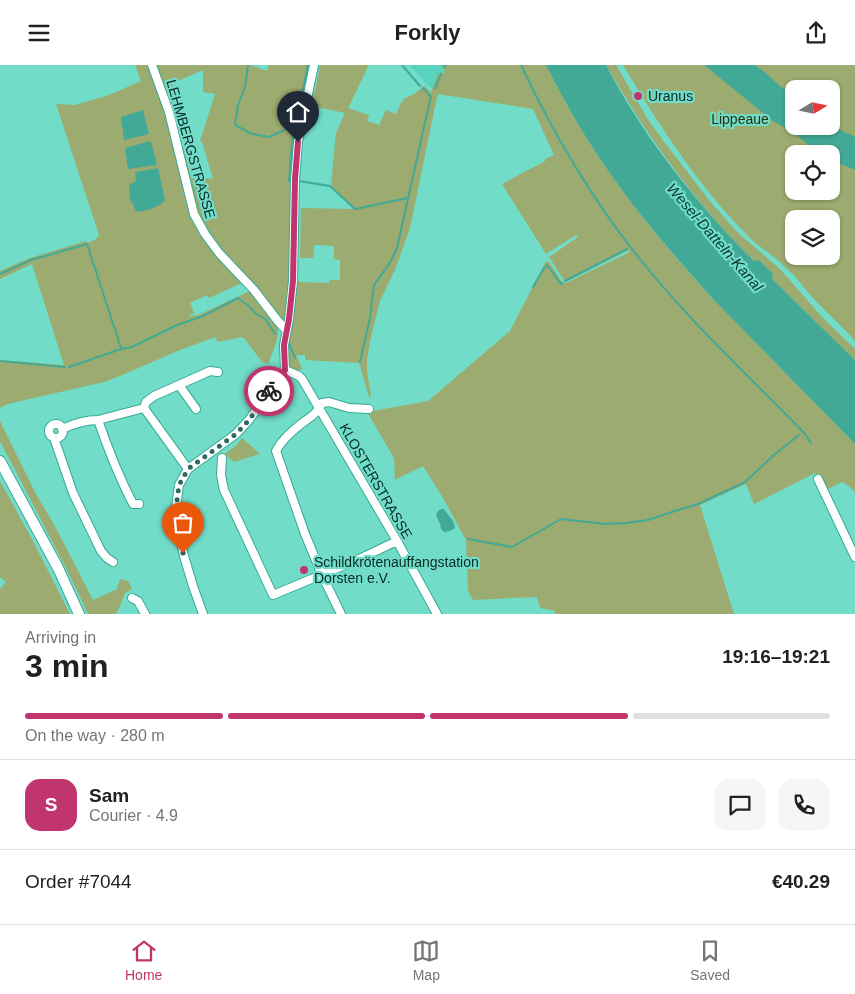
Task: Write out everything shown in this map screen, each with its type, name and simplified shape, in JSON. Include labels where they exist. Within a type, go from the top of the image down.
[{"type":"main road","points":[[0,461],[58,568],[79,614]]},
{"type":"street","name":"LEHMBERGSTRASSE","points":[[152,65],[169,112],[194,213],[205,235],[219,253],[254,289],[286,330]]},
{"type":"street","points":[[203,614],[184,556],[176,508],[179,485],[188,469],[216,449],[249,420],[285,370],[284,345],[293,281],[295,179],[298,142],[314,65]]},
{"type":"street","name":"KLOSTERSTRASSE","points":[[285,370],[302,379],[397,541],[437,614]]},
{"type":"street","points":[[144,408],[150,398],[210,371],[218,372]]},
{"type":"street","points":[[178,385],[196,409]]},
{"type":"street","points":[[341,614],[305,534],[276,451],[296,428],[320,409],[322,403],[330,402],[349,408],[369,409]]},
{"type":"street","points":[[144,408],[188,469]]},
{"type":"street","points":[[62,429],[144,408]]},
{"type":"street","points":[[98,420],[123,485],[133,504],[139,504]]},
{"type":"street","points":[[62,429],[57,424],[52,425],[49,433],[54,438],[77,500],[102,551],[112,562]]},
{"type":"street","points":[[54,438],[60,436],[62,429]]},
{"type":"street","points":[[222,459],[221,475],[230,506],[273,595],[397,541]]},
{"type":"street","points":[[818,479],[855,557]]},
{"type":"street","points":[[132,598],[138,601],[145,614]]},
{"type":"shaded area","points":[[409,65],[442,65],[445,71],[444,75],[438,73],[432,89]]},
{"type":"green space","points":[[135,65],[150,65],[162,97],[193,214],[189,216],[201,236],[244,282],[209,298],[207,295],[190,303],[194,313],[189,316],[196,316],[252,290],[278,326],[277,340],[272,354],[268,364],[262,362],[244,338],[218,342],[215,337],[104,382],[12,403],[0,408],[0,360],[64,365],[32,264],[0,279],[0,271],[30,258],[86,241],[88,243],[99,235],[56,104],[75,105],[109,95],[141,81]]},
{"type":"green space","points":[[154,65],[251,65],[267,71],[269,65],[312,65],[299,123],[290,285],[286,320],[283,322],[223,255],[201,223]],"holes":[[[203,70],[203,92],[215,94],[200,141],[202,142],[213,179],[197,177],[191,179],[179,135],[172,94],[173,83]]]},
{"type":"green space","points":[[320,65],[369,65],[348,108],[369,115],[367,121],[379,125],[386,110],[396,114],[405,98],[424,86],[431,92],[438,73],[444,74],[445,71],[442,65],[546,65],[589,142],[652,229],[712,298],[855,444],[855,492],[842,482],[826,490],[821,477],[815,473],[754,504],[746,484],[700,505],[734,614],[555,614],[555,611],[540,608],[537,597],[473,600],[468,591],[466,540],[443,498],[423,466],[395,480],[394,458],[367,412],[428,401],[510,331],[546,261],[549,262],[562,282],[566,283],[630,252],[629,250],[565,282],[549,257],[578,237],[576,235],[546,254],[502,184],[554,155],[533,109],[438,94],[410,228],[395,270],[380,301],[371,337],[367,371],[371,397],[369,397],[359,363],[305,360],[305,355],[296,355],[302,369],[297,371],[288,366],[287,352],[296,280],[300,282],[329,283],[330,280],[340,280],[340,260],[334,259],[334,246],[314,245],[313,258],[300,258],[301,208],[353,209],[331,185],[336,133],[345,113],[312,106]]},
{"type":"green space","points":[[606,65],[616,65],[647,118],[709,200],[736,231],[780,269],[822,317],[855,349],[855,360],[772,279],[772,275],[758,261],[754,261],[732,239],[712,216],[655,143]]},
{"type":"green space","name":"Lippeaue","points":[[623,65],[855,65],[855,341],[791,273],[751,239],[728,215],[665,132]]},
{"type":"green space","points":[[0,421],[35,492],[93,600],[117,589],[120,579],[128,581],[132,589],[125,593],[116,614],[88,614],[0,441]]},
{"type":"green space","points":[[242,438],[260,454],[234,462],[224,454],[236,446]]},
{"type":"green space","points":[[0,481],[70,614],[0,614],[0,589],[6,582],[0,577]]},
{"type":"water","name":"Wesel-Datteln-Kanal","points":[[546,65],[606,65],[636,117],[672,169],[712,217],[754,261],[759,260],[773,274],[772,279],[855,360],[855,444],[712,298],[653,230],[630,201],[589,142]]},
{"type":"water","points":[[704,65],[755,65],[767,74],[785,89],[785,128],[773,121]]},
{"type":"water","points":[[143,110],[149,134],[124,140],[121,117]]},
{"type":"water","points":[[840,130],[855,137],[855,170],[840,164],[840,145],[809,145],[796,135],[840,135]]},
{"type":"water","points":[[151,141],[157,165],[128,169],[125,148]]},
{"type":"water","points":[[158,168],[165,200],[156,207],[138,212],[130,199],[129,185],[136,181],[135,172]]},
{"type":"water","points":[[441,509],[444,509],[453,521],[455,528],[450,531],[444,532],[441,529],[436,515]]},
{"type":"waterway","points":[[248,65],[245,87],[238,105],[235,125],[252,134],[269,137],[289,128],[295,128]]},
{"type":"waterway","points":[[290,181],[292,143],[308,65]]},
{"type":"waterway","points":[[402,65],[420,86]]},
{"type":"waterway","points":[[521,65],[546,116],[574,165],[622,236],[678,304],[805,434],[811,443]]},
{"type":"waterway","points":[[435,88],[441,74]]},
{"type":"waterway","points":[[423,88],[431,97]]},
{"type":"waterway","points":[[360,362],[370,318],[374,285],[391,261],[397,248],[431,96]]},
{"type":"waterway","points":[[299,181],[330,186],[355,209],[408,198]]},
{"type":"waterway","points":[[0,274],[31,260],[87,244],[121,348]]},
{"type":"waterway","points":[[565,281],[627,249]]},
{"type":"waterway","points":[[533,287],[547,265],[562,283]]},
{"type":"waterway","points":[[69,367],[132,347],[175,326],[203,316],[238,298],[266,320],[275,334]]},
{"type":"waterway","points":[[290,345],[295,358]]},
{"type":"waterway","points":[[0,361],[65,367]]},
{"type":"waterway","points":[[468,539],[512,547],[561,519],[605,524],[648,520],[698,504],[745,482],[799,435]]},
{"type":"way so far","points":[[183,553],[176,508],[179,485],[188,469],[236,434],[249,420],[269,391]]},
{"type":"place","name":"Uranus","points":[[638,96]]},
{"type":"place","name":"Schildkrötenauffangstation Dorsten e.V.","points":[[304,570]]},
{"type":"route","points":[[269,391],[285,370],[284,345],[293,281],[295,179],[298,142]]}]
